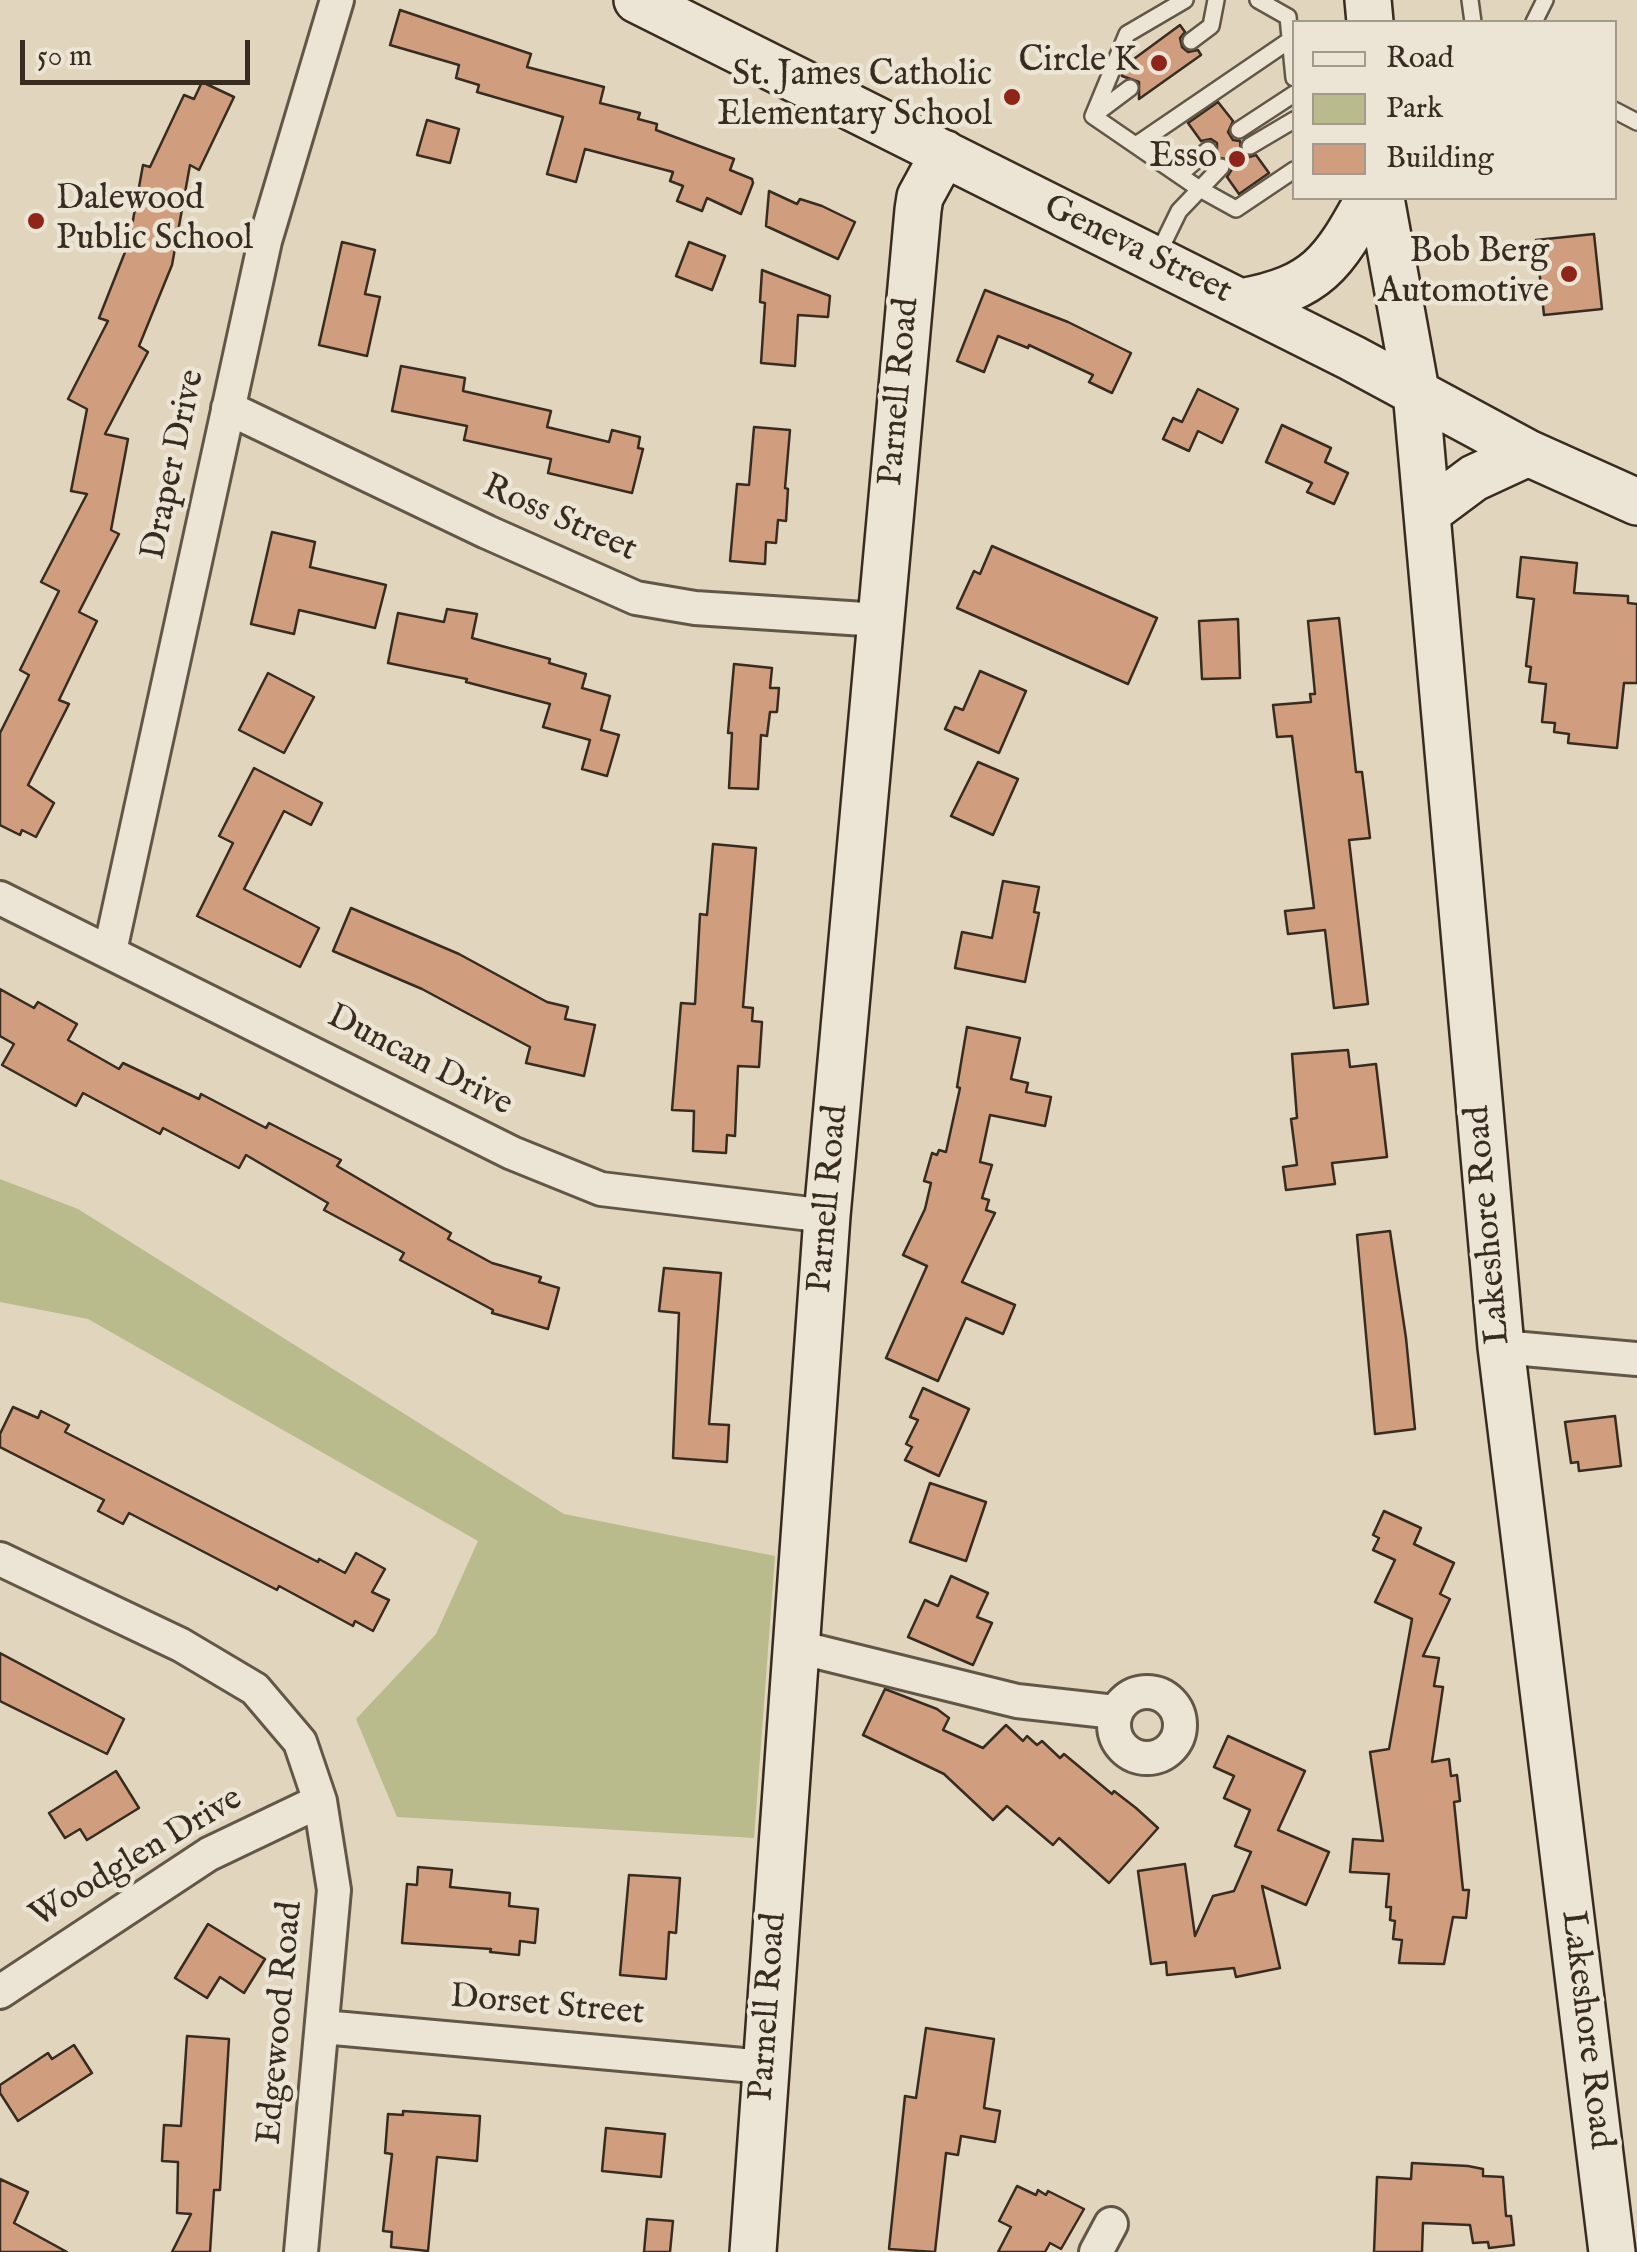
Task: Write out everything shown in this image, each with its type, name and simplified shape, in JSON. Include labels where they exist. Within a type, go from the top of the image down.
[{"type":"main road","name":"Geneva Street","points":[[637,0],[1241,302],[1528,453],[1637,502]]},
{"type":"main road","name":"Parnell Road","points":[[753,2252],[827,1216],[880,620],[918,210],[920,197],[944,153]]},
{"type":"main road","points":[[1241,302],[1274,296],[1306,282],[1332,260],[1368,200]]},
{"type":"main road","name":"Lakeshore Road","points":[[1381,200],[1416,391],[1501,1347],[1612,2252]]},
{"type":"main road","points":[[1428,513],[1474,478],[1528,453]]},
{"type":"street","name":"Draper Drive","points":[[110,951],[265,241],[337,0]]},
{"type":"street","name":"Ross Street","points":[[228,408],[636,598],[695,608],[880,620]]},
{"type":"street","name":"Duncan Drive","points":[[0,898],[512,1153],[601,1189],[827,1216]]},
{"type":"street","points":[[1501,1347],[1637,1359]]},
{"type":"street","name":"Edgewood Road","points":[[0,1559],[181,1645],[255,1689],[300,1742],[320,1801],[334,1890],[301,2252]]},
{"type":"street","points":[[798,1647],[1017,1701],[1115,1712]]},
{"type":"street","name":"Woodglen Drive","points":[[0,1992],[209,1854],[320,1801]]},
{"type":"street","name":"Dorset Street","points":[[323,2028],[765,2067]]},
{"type":"lane","points":[[1093,116],[1128,34],[1184,0]]},
{"type":"lane","points":[[1191,41],[1211,26],[1216,0]]},
{"type":"lane","points":[[1258,0],[1288,18],[1292,59]]},
{"type":"lane","points":[[1136,145],[1290,40]]},
{"type":"lane","points":[[1093,116],[1130,88]]},
{"type":"lane","points":[[1239,130],[1292,95]]},
{"type":"lane","points":[[1093,116],[1198,188],[1236,209],[1292,171]]},
{"type":"lane","points":[[1250,146],[1292,121]]},
{"type":"lane","points":[[1179,175],[1208,150]]},
{"type":"lane","points":[[1156,260],[1179,211],[1221,167]]},
{"type":"green space","points":[[0,1179],[78,1209],[564,1514],[775,1556],[754,1838],[397,1817],[356,1719],[436,1634],[478,1541],[88,1319],[0,1302]]},
{"type":"building","points":[[400,10],[531,54],[527,67],[604,87],[600,103],[640,113],[638,119],[657,124],[656,130],[734,159],[730,170],[753,183],[741,214],[707,198],[702,211],[677,201],[683,186],[670,181],[673,172],[585,149],[576,182],[547,174],[563,117],[477,92],[479,85],[456,78],[459,65],[390,45]]},
{"type":"building","name":"Circle K","points":[[1180,25],[1185,32],[1180,38],[1182,47],[1188,52],[1198,50],[1201,55],[1139,99],[1139,82],[1122,76],[1127,64]]},
{"type":"building","points":[[202,82],[234,97],[199,170],[190,165],[172,265],[139,346],[148,352],[105,434],[128,439],[111,530],[119,534],[79,612],[97,621],[59,700],[69,704],[28,785],[54,803],[36,837],[22,830],[20,835],[0,825],[0,733],[29,675],[20,670],[59,591],[41,582],[87,494],[71,491],[87,409],[68,399],[108,321],[99,318],[129,242],[143,165],[150,167],[184,95],[194,99]]},
{"type":"building","name":"Esso","points":[[1218,102],[1233,121],[1228,132],[1233,140],[1240,141],[1241,152],[1249,157],[1256,155],[1269,173],[1239,194],[1227,177],[1232,169],[1229,160],[1217,157],[1217,143],[1211,139],[1201,141],[1188,123]]},
{"type":"building","points":[[427,120],[459,129],[450,163],[417,155]]},
{"type":"building","points":[[769,191],[797,204],[800,199],[822,206],[855,222],[838,259],[766,226]]},
{"type":"building","name":"Bob Berg Automotive","points":[[1594,234],[1602,309],[1544,315],[1536,240]]},
{"type":"building","points":[[342,242],[375,250],[365,294],[380,297],[367,356],[319,345]]},
{"type":"building","points":[[689,242],[725,256],[712,290],[676,276]]},
{"type":"building","points":[[762,270],[830,296],[828,317],[798,315],[795,366],[761,363],[765,303],[760,302]]},
{"type":"building","points":[[985,290],[1068,322],[1131,353],[1112,393],[1089,382],[1093,375],[1029,345],[1028,348],[998,336],[984,372],[957,361]]},
{"type":"building","points":[[401,366],[465,378],[463,391],[551,411],[547,427],[609,442],[612,430],[640,437],[638,448],[643,449],[632,493],[548,473],[551,459],[464,440],[467,426],[392,411]]},
{"type":"building","points":[[1198,389],[1238,409],[1222,443],[1198,431],[1189,451],[1163,439],[1173,418],[1182,422]]},
{"type":"building","points":[[1282,425],[1331,448],[1325,462],[1348,473],[1334,504],[1307,492],[1312,483],[1266,462]]},
{"type":"building","points":[[754,427],[790,430],[786,521],[778,520],[776,543],[766,542],[765,564],[730,561],[737,484],[749,485]]},
{"type":"building","points":[[272,532],[315,542],[310,567],[386,585],[375,628],[299,610],[294,634],[251,624]]},
{"type":"building","points":[[992,546],[1157,618],[1128,684],[957,608],[974,571],[980,574]]},
{"type":"building","points":[[1521,557],[1577,563],[1574,593],[1628,596],[1628,603],[1637,604],[1637,683],[1624,683],[1617,748],[1568,743],[1569,734],[1554,732],[1555,723],[1542,722],[1546,684],[1529,682],[1531,667],[1526,666],[1534,599],[1517,597]]},
{"type":"building","points":[[447,609],[477,614],[472,638],[550,659],[549,663],[586,674],[582,688],[610,696],[601,730],[619,735],[607,776],[582,769],[590,740],[543,727],[550,704],[466,682],[467,679],[388,663],[398,613],[444,622]]},
{"type":"building","points":[[1339,618],[1356,772],[1362,772],[1370,838],[1349,840],[1368,1004],[1334,1008],[1325,930],[1288,934],[1285,911],[1314,908],[1292,736],[1277,737],[1273,705],[1311,702],[1310,694],[1315,694],[1308,621]]},
{"type":"building","points":[[1238,619],[1240,678],[1202,679],[1199,621]]},
{"type":"building","points":[[734,664],[772,668],[770,688],[779,688],[777,712],[770,712],[767,736],[761,735],[758,789],[729,788],[732,733],[728,733]]},
{"type":"building","points":[[980,671],[1026,691],[999,753],[945,729],[955,707],[963,710]]},
{"type":"building","points":[[268,673],[314,697],[284,753],[239,730]]},
{"type":"building","points":[[978,762],[1018,779],[993,835],[951,816]]},
{"type":"building","points":[[254,768],[322,803],[311,825],[284,811],[244,889],[319,928],[300,967],[197,916],[233,843],[219,836]]},
{"type":"building","points":[[713,844],[756,848],[743,1007],[753,1008],[752,1021],[762,1022],[759,1067],[738,1066],[735,1136],[727,1135],[726,1153],[693,1151],[694,1111],[672,1110],[681,1003],[695,1004],[700,914],[707,915]]},
{"type":"building","points":[[1003,881],[1039,887],[1034,912],[1039,913],[1025,982],[955,968],[962,932],[992,938]]},
{"type":"building","points":[[351,908],[459,954],[547,1002],[568,1007],[565,1019],[595,1025],[584,1076],[526,1063],[530,1047],[422,989],[333,951]]},
{"type":"building","points":[[0,989],[34,1008],[38,1002],[77,1024],[68,1040],[119,1069],[123,1063],[199,1099],[201,1094],[266,1128],[269,1123],[341,1160],[337,1166],[451,1233],[448,1239],[492,1263],[541,1277],[539,1282],[559,1288],[548,1329],[492,1313],[493,1310],[400,1260],[404,1253],[324,1210],[328,1203],[246,1155],[239,1168],[163,1128],[160,1134],[83,1093],[76,1106],[2,1065],[14,1044],[0,1036]]},
{"type":"building","points":[[967,1027],[1020,1038],[1011,1079],[1028,1083],[1026,1092],[1051,1097],[1045,1126],[990,1115],[980,1162],[992,1165],[982,1198],[989,1200],[986,1210],[995,1213],[962,1282],[1015,1305],[1003,1334],[966,1318],[938,1381],[886,1358],[927,1266],[903,1255],[925,1209],[931,1183],[924,1181],[932,1153],[946,1152],[960,1088],[957,1087]]},
{"type":"building","points":[[1348,1050],[1350,1067],[1376,1064],[1387,1157],[1332,1163],[1335,1184],[1286,1190],[1283,1167],[1297,1165],[1291,1119],[1297,1118],[1292,1054]]},
{"type":"building","points":[[1390,1231],[1415,1429],[1375,1434],[1357,1235]]},
{"type":"building","points":[[664,1268],[721,1273],[709,1424],[729,1425],[727,1462],[673,1458],[679,1313],[659,1311]]},
{"type":"building","points":[[923,1388],[969,1409],[939,1476],[905,1460],[912,1447],[906,1444],[918,1420],[910,1417]]},
{"type":"building","points":[[13,1407],[38,1418],[41,1411],[69,1425],[65,1432],[318,1562],[319,1559],[345,1573],[356,1553],[385,1569],[372,1592],[389,1600],[373,1631],[355,1621],[353,1626],[279,1586],[277,1590],[129,1513],[123,1524],[98,1511],[104,1500],[0,1447],[0,1434]]},
{"type":"building","points":[[1615,1416],[1621,1466],[1579,1471],[1578,1462],[1571,1463],[1565,1422]]},
{"type":"building","points":[[930,1483],[986,1502],[966,1561],[910,1542]]},
{"type":"building","points":[[1384,1511],[1421,1528],[1414,1544],[1454,1563],[1440,1594],[1450,1599],[1423,1656],[1439,1658],[1434,1686],[1443,1687],[1432,1762],[1449,1759],[1451,1776],[1457,1775],[1460,1801],[1454,1802],[1463,1890],[1469,1890],[1466,1918],[1453,1917],[1444,1964],[1399,1963],[1402,1940],[1393,1939],[1395,1921],[1390,1920],[1391,1907],[1386,1907],[1389,1874],[1350,1872],[1353,1839],[1383,1841],[1370,1752],[1389,1749],[1412,1619],[1375,1602],[1395,1560],[1373,1550],[1379,1538],[1373,1535]]},
{"type":"building","points":[[951,1576],[988,1593],[977,1617],[992,1623],[973,1665],[908,1637],[925,1600],[938,1606]]},
{"type":"building","points":[[0,1653],[124,1719],[107,1754],[0,1701]]},
{"type":"building","points":[[885,1689],[937,1709],[949,1718],[943,1730],[983,1748],[1006,1725],[1023,1741],[1027,1736],[1037,1745],[1042,1741],[1060,1758],[1064,1754],[1112,1794],[1114,1791],[1158,1828],[1109,1883],[1059,1838],[1053,1845],[1007,1806],[993,1820],[944,1774],[863,1735]]},
{"type":"building","points":[[1228,1736],[1305,1771],[1278,1830],[1329,1852],[1306,1905],[1262,1886],[1280,1968],[1236,1977],[1234,1968],[1167,1975],[1166,1962],[1151,1964],[1138,1871],[1185,1864],[1195,1936],[1213,1896],[1234,1891],[1251,1852],[1235,1846],[1250,1810],[1224,1798],[1234,1776],[1214,1767]]},
{"type":"building","points":[[116,1771],[139,1808],[87,1840],[80,1829],[65,1838],[49,1813]]},
{"type":"building","points":[[418,1867],[452,1870],[450,1887],[510,1893],[509,1906],[538,1909],[535,1943],[520,1941],[519,1955],[490,1952],[491,1949],[402,1943],[407,1884],[417,1885]]},
{"type":"building","points":[[629,1875],[680,1878],[676,1933],[669,1932],[666,1979],[620,1975]]},
{"type":"building","points":[[208,1924],[265,1959],[244,1993],[220,1977],[207,1998],[175,1978]]},
{"type":"building","points":[[926,2028],[994,2039],[984,2108],[1000,2111],[995,2142],[961,2136],[958,2155],[946,2153],[935,2252],[889,2249],[905,2096],[916,2098]]},
{"type":"building","points":[[187,2036],[229,2039],[220,2190],[214,2190],[210,2252],[172,2252],[191,2214],[177,2213],[178,2162],[162,2161],[164,2125],[181,2126]]},
{"type":"building","points":[[74,2045],[92,2073],[18,2121],[0,2093],[0,2085],[48,2053],[52,2059]]},
{"type":"building","points":[[403,2111],[480,2116],[477,2161],[437,2157],[428,2251],[391,2247],[392,2232],[383,2231],[392,2154],[385,2153],[388,2114],[403,2115]]},
{"type":"building","points":[[606,2128],[665,2134],[661,2177],[602,2171]]},
{"type":"building","points":[[1412,2163],[1468,2166],[1483,2169],[1483,2176],[1503,2177],[1506,2216],[1511,2216],[1514,2245],[1489,2248],[1488,2242],[1473,2243],[1470,2225],[1423,2223],[1422,2252],[1374,2252],[1377,2177],[1411,2179]]},
{"type":"building","points":[[0,2179],[28,2192],[14,2223],[67,2252],[0,2252]]},
{"type":"building","points":[[1017,2186],[1036,2195],[1038,2190],[1046,2195],[1048,2191],[1084,2209],[1061,2249],[1050,2243],[1045,2252],[998,2252],[1011,2227],[999,2221]]},
{"type":"building","points":[[647,2219],[673,2221],[670,2252],[644,2252]]},
{"type":"place","name":"Circle K","points":[[1159,63]]},
{"type":"place","name":"St. James Catholic Elementary School","points":[[1012,97]]},
{"type":"place","name":"Esso","points":[[1237,159]]},
{"type":"place","name":"Dalewood Public School","points":[[36,221]]},
{"type":"place","name":"Bob Berg Automotive","points":[[1569,274]]}]
